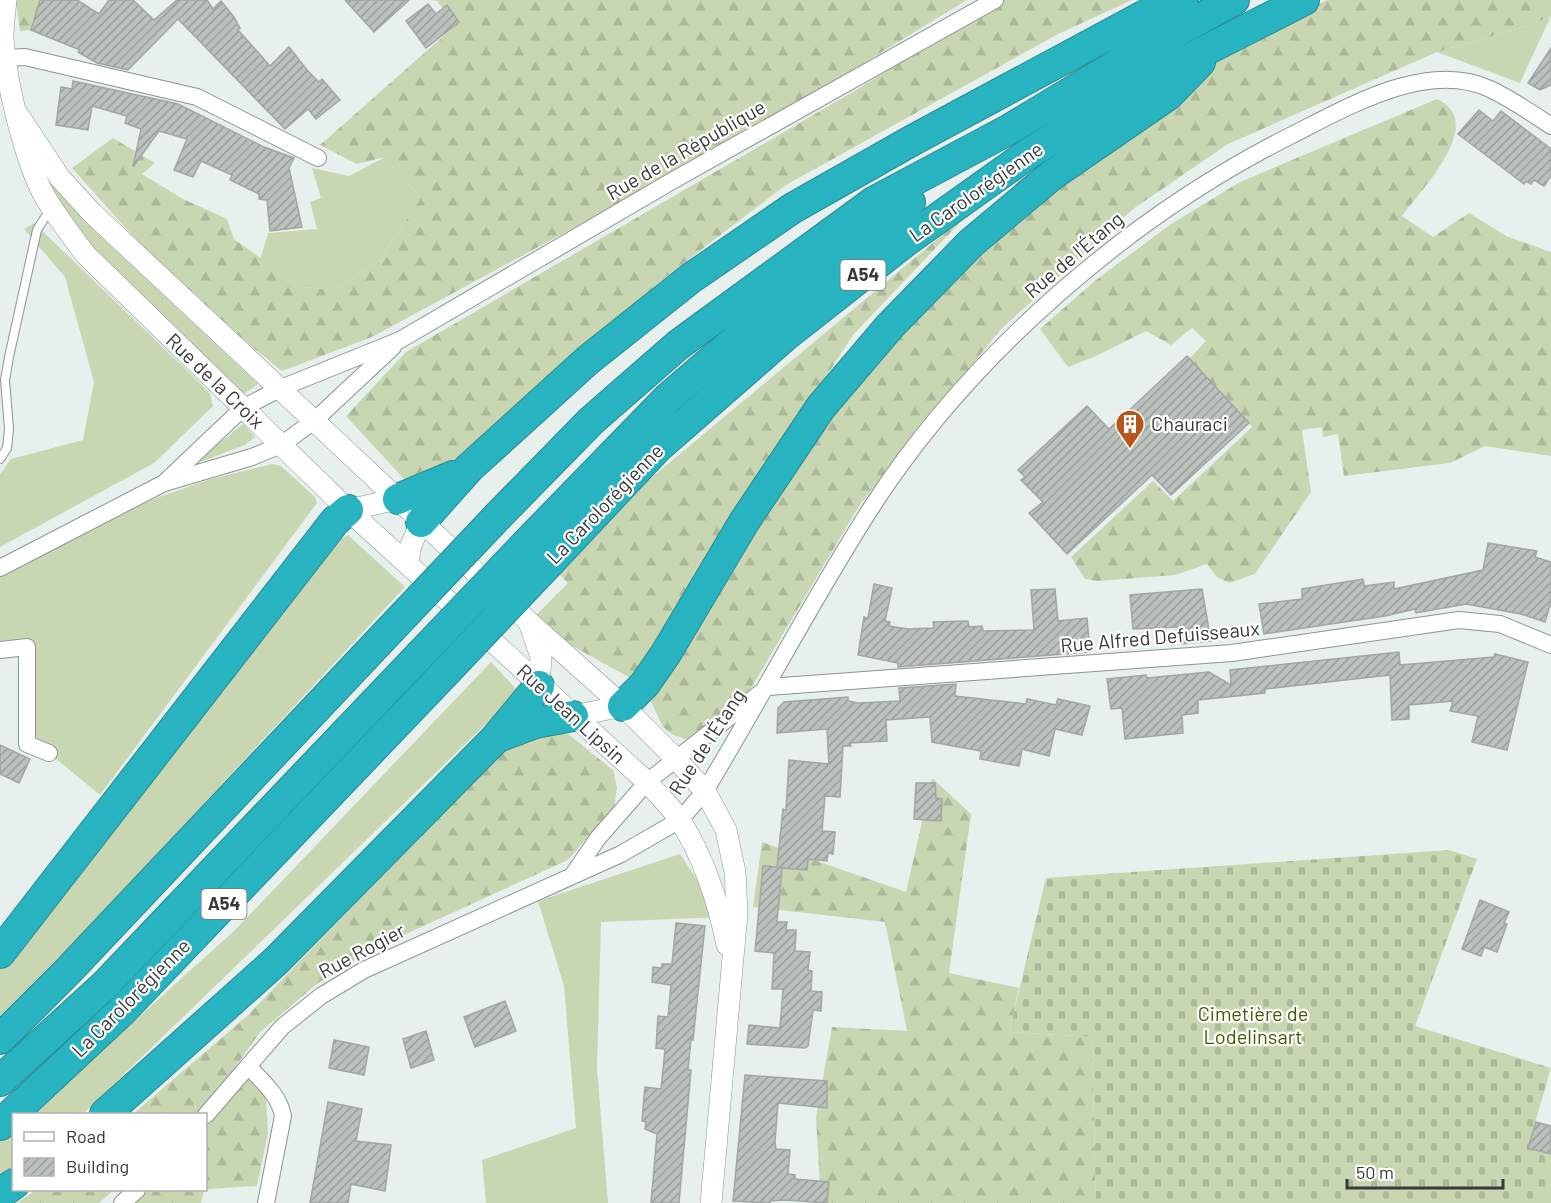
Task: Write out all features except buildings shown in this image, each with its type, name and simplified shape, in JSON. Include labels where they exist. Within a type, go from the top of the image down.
[{"type":"highway","points":[[421,522],[469,468],[607,345],[691,278],[793,208],[1107,35],[1149,13],[1183,0]]},
{"type":"highway","name":"La Carolorégienne","points":[[0,1039],[68,971],[498,516],[591,421],[678,345],[875,201],[1010,129],[1121,62],[1234,0]]},
{"type":"highway","name":"La Carolorégienne","points":[[13,1113],[123,1010],[657,448],[785,336],[897,248],[1028,154],[1136,86],[1221,40],[1304,0]]},
{"type":"highway","points":[[623,706],[644,685],[665,655],[744,522],[821,407],[890,326],[971,243],[1052,175],[1168,95],[1221,40]]},
{"type":"highway","name":"La Carolorégienne","points":[[0,1081],[105,985],[668,398],[882,223],[1010,129]]},
{"type":"highway","points":[[398,499],[420,492],[469,468]]},
{"type":"highway","points":[[0,953],[335,521],[348,510]]},
{"type":"highway","points":[[106,1113],[276,961],[495,738],[539,686]]},
{"type":"highway","points":[[495,738],[535,723],[573,716]]},
{"type":"highway","name":"La Carolorégienne","points":[[0,1125],[12,1114]]},
{"type":"street","name":"Rue de la Croix","points":[[6,0],[2,36],[29,157],[52,207],[85,254],[348,510],[460,612]]},
{"type":"street","name":"Rue de la République","points":[[164,483],[243,408],[281,387],[400,340],[672,181],[995,0]]},
{"type":"street","points":[[7,58],[25,57],[197,97],[318,158]]},
{"type":"street","name":"Rue de l'Étang","points":[[680,820],[705,791],[874,504],[952,401],[1036,314],[1145,223],[1257,153],[1374,94],[1418,83],[1453,80],[1489,88],[1551,126]]},
{"type":"street","name":"Rue de la Croix","points":[[19,116],[60,178],[92,213],[281,387],[421,522],[487,581]]},
{"type":"street","name":"Rue de la République","points":[[0,568],[164,483],[252,457],[281,444],[315,420],[400,340]]},
{"type":"street","points":[[348,510],[398,499]]},
{"type":"street","points":[[408,565],[412,541],[421,522]]},
{"type":"street","name":"Rue Jean Lipsin","points":[[487,581],[623,706],[675,758],[705,791],[726,830],[735,872],[737,913],[711,1203]]},
{"type":"street","name":"Rue Jean Lipsin","points":[[460,612],[647,782],[680,820],[702,859],[719,906],[732,969]]},
{"type":"street","name":"Rue Alfred Defuisseaux","points":[[768,687],[1232,653],[1459,620],[1500,624],[1551,645]]},
{"type":"street","points":[[529,622],[541,657],[539,686]]},
{"type":"street","points":[[0,650],[27,647],[27,744],[49,753]]},
{"type":"street","name":"Rue de l'Étang","points":[[647,782],[768,687]]},
{"type":"street","points":[[573,716],[623,706]]},
{"type":"street","points":[[574,873],[598,838],[647,782]]},
{"type":"street","name":"Rue Rogier","points":[[207,1114],[282,1027],[321,996],[364,970],[574,873],[621,854],[680,820]]},
{"type":"street","points":[[248,1066],[281,1104],[283,1116],[266,1203]]},
{"type":"street","points":[[122,1203],[136,1191]]},
{"type":"lane","points":[[0,459],[7,448],[9,429],[5,380],[9,357],[37,230],[52,207]]},
{"type":"green space","points":[[16,0],[40,0],[31,30],[20,31]]},
{"type":"green space","points":[[431,0],[967,0],[756,129],[372,337],[282,371],[182,291],[72,168],[113,138],[155,163],[142,174],[181,198],[227,219],[234,239],[301,287],[335,290],[378,261],[421,198],[385,157],[357,164],[320,145],[456,25],[437,1]]},
{"type":"green space","points":[[1002,0],[1132,0],[1058,34],[786,185],[663,279],[449,464],[404,479],[346,416],[406,352],[856,90]]},
{"type":"green space","points":[[1327,0],[1551,0],[1551,16],[1527,26],[1437,52],[1228,144],[1133,209],[1000,330],[859,506],[738,710],[696,742],[673,735],[663,727],[643,685],[529,622],[568,583],[548,564],[971,211],[853,335],[740,510],[762,495],[917,299],[1018,181],[1121,110],[1267,29]]},
{"type":"green space","points":[[1551,16],[1520,83],[1437,52],[1527,26]]},
{"type":"green space","points":[[1437,99],[1451,110],[1456,123],[1453,139],[1435,174],[1402,216],[1433,237],[1469,213],[1506,236],[1551,252],[1551,456],[1485,446],[1450,463],[1344,476],[1338,434],[1323,437],[1322,427],[1302,430],[1311,492],[1255,574],[1229,583],[1217,577],[1207,564],[1175,575],[1097,581],[1085,579],[1071,557],[1153,481],[1173,501],[1252,427],[1189,359],[1206,341],[1192,328],[1171,345],[1146,331],[1068,367],[1040,329],[1096,280],[1171,224],[1240,182]]},
{"type":"green space","points":[[385,157],[421,198],[378,261],[335,290],[301,287],[260,260],[268,233],[317,229],[310,202],[321,198],[312,168],[349,176]]},
{"type":"green space","points":[[48,179],[97,233],[258,384],[244,394],[89,244],[46,182]]},
{"type":"green space","points":[[34,223],[201,384],[210,394],[213,406],[154,463],[0,547],[0,474],[11,459],[83,440],[94,382],[65,277],[24,229]]},
{"type":"green space","points":[[243,424],[255,437],[245,445],[200,462],[197,461]]},
{"type":"green space","points":[[272,464],[281,466],[315,497],[317,503],[100,795],[49,753],[27,744],[27,647],[0,650],[0,571],[156,498],[211,479]]},
{"type":"green space","points":[[348,535],[405,587],[87,929],[0,1016],[0,961],[333,543]]},
{"type":"green space","points":[[491,662],[519,692],[84,1113],[33,1113],[236,929]]},
{"type":"green space","points":[[538,734],[568,734],[613,770],[617,788],[614,807],[568,860],[375,948],[318,983],[260,1032],[214,1097],[196,1113],[134,1113],[247,1016],[510,743]]},
{"type":"green space","points":[[932,778],[971,814],[949,973],[1019,988],[1009,1032],[1092,1037],[1096,1203],[821,1203],[816,1117],[832,1027],[907,1031],[885,922],[753,907],[762,842],[906,892]]},
{"type":"green space","name":"Cimetière de Lodelinsart","points":[[1449,850],[1477,859],[1415,1026],[1551,1068],[1528,1147],[1551,1154],[1551,1203],[1096,1203],[1092,1037],[1009,1032],[1046,878]]},
{"type":"green space","points":[[680,854],[722,917],[601,922],[597,1068],[608,1203],[486,1203],[482,1160],[576,1128],[564,986],[538,901]]},
{"type":"green space","points":[[248,1066],[266,1097],[268,1133],[257,1186],[207,1189],[206,1113]]},
{"type":"green space","points":[[12,1131],[12,1168],[0,1176],[0,1141]]},
{"type":"green space","points":[[35,1191],[113,1191],[99,1203],[17,1203]]},
{"type":"green space","points":[[128,1191],[204,1191],[201,1203],[114,1203]]},
{"type":"place","name":"Chauraci","points":[[1130,450]]}]
